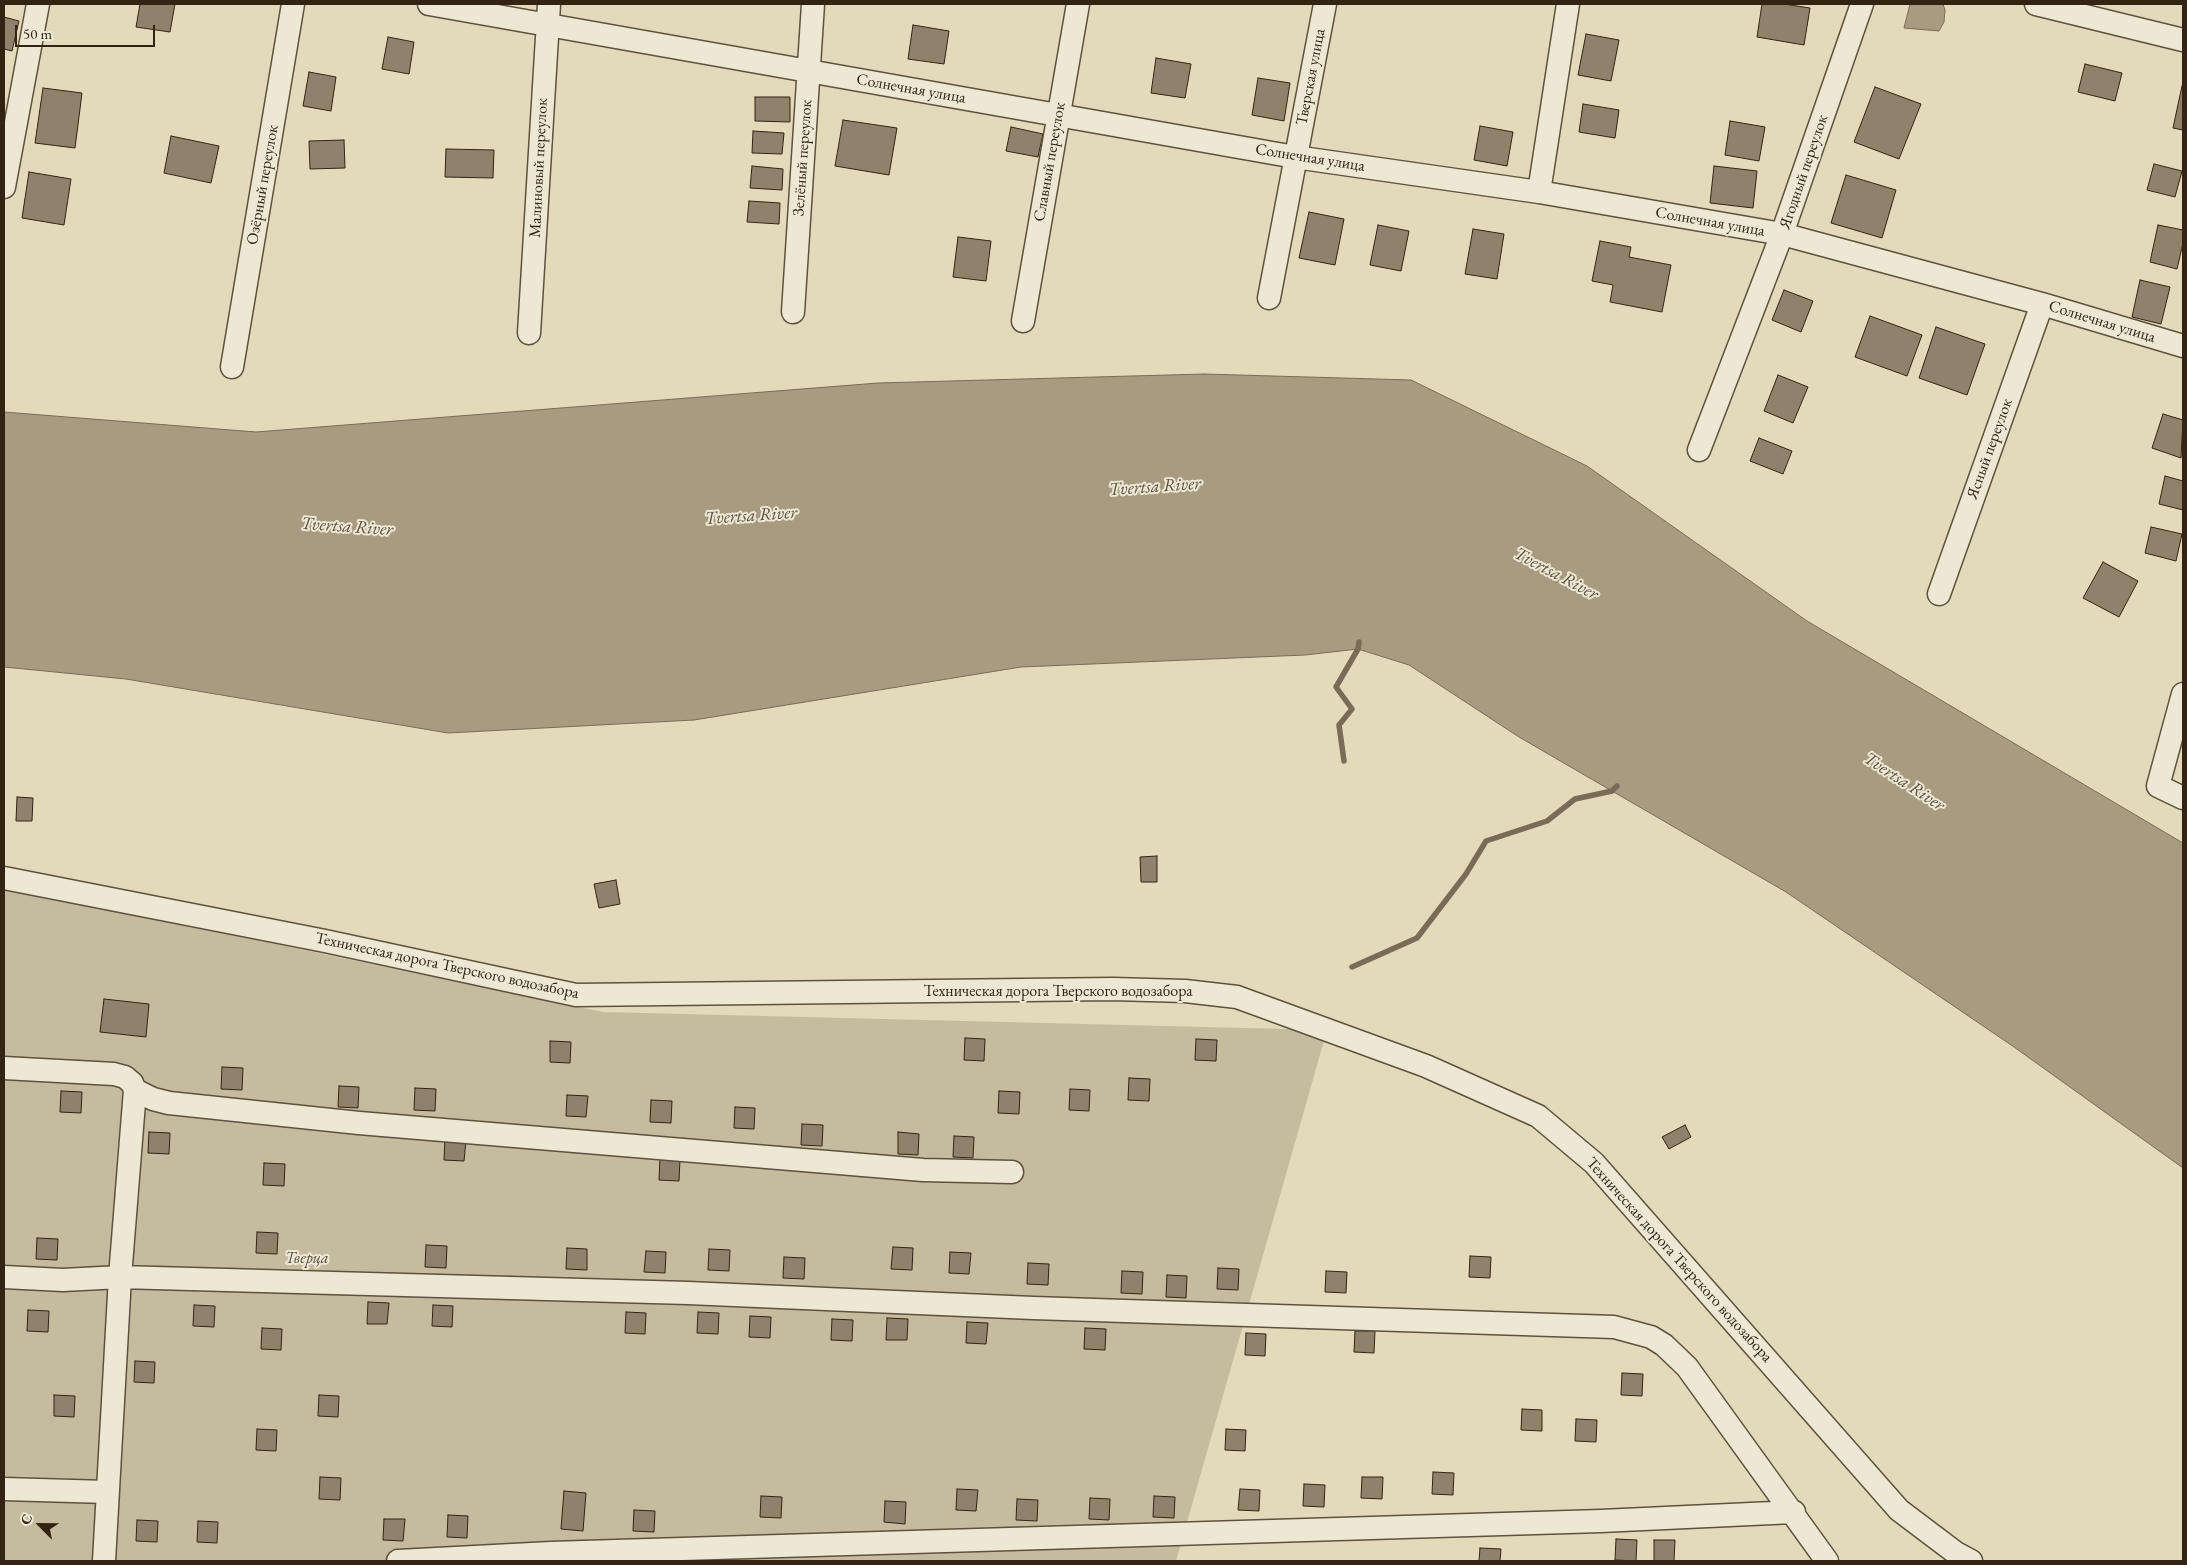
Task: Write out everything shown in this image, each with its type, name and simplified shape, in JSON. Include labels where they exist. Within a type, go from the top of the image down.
[{"type":"street","points":[[4,188],[38,4]]},
{"type":"street","name":"Озёрный переулок","points":[[232,367],[293,4]]},
{"type":"street","name":"Солнечная улица","points":[[429,4],[549,14],[809,71],[1296,157],[1539,192],[1782,234],[2042,304],[2183,346]]},
{"type":"street","name":"Зелёный переулок","points":[[793,312],[813,4]]},
{"type":"street","name":"Славный переулок","points":[[1023,321],[1078,4]]},
{"type":"street","name":"Тверская улица","points":[[1269,298],[1325,4]]},
{"type":"street","points":[[1539,192],[1568,4]]},
{"type":"street","name":"Ягодный переулок","points":[[1700,450],[1782,234],[1862,4]]},
{"type":"street","points":[[2036,4],[2183,40]]},
{"type":"street","name":"Малиновый переулок","points":[[529,333],[549,14]]},
{"type":"street","name":"Ясный переулок","points":[[1939,594],[2042,304]]},
{"type":"street","points":[[2183,694],[2158,786],[2183,798]]},
{"type":"street","name":"Техническая дорога Тверского водозабора","points":[[4,878],[315,939],[576,995],[1112,990],[1185,991],[1237,997],[1426,1066],[1538,1116],[1594,1162],[1899,1510],[1956,1553],[1971,1561]]},
{"type":"street","points":[[4,1068],[114,1074],[125,1077],[132,1083],[135,1090],[120,1277],[106,1492],[104,1561]]},
{"type":"street","points":[[135,1090],[153,1099],[168,1103],[359,1123],[923,1170],[1012,1172]]},
{"type":"street","points":[[4,1278],[63,1280],[120,1277],[688,1293],[1033,1308],[1614,1327],[1651,1337],[1664,1345],[1687,1367],[1794,1512],[1827,1561]]},
{"type":"street","points":[[4,1489],[106,1492]]},
{"type":"street","points":[[398,1561],[561,1553],[1522,1524],[1794,1512]]},
{"type":"green space","name":"Тверца","points":[[4,888],[603,1012],[1327,1030],[1176,1561],[4,1561]]},
{"type":"water","points":[[1910,4],[1943,4],[1945,10],[1944,22],[1939,31],[1904,28]]},
{"type":"water","name":"Tvertsa River","points":[[1204,374],[1411,380],[1587,466],[1807,621],[2183,843],[2183,1168],[2014,1047],[1786,892],[1519,737],[1409,665],[1358,649],[1305,655],[1021,667],[694,720],[448,733],[126,679],[4,667],[4,412],[256,432],[878,383]]},
{"type":"building","points":[[140,4],[175,4],[170,32],[136,27]]},
{"type":"building","points":[[1762,4],[1784,4],[1810,8],[1804,45],[1757,37]]},
{"type":"building","points":[[4,17],[19,21],[12,51],[4,49]]},
{"type":"building","points":[[913,25],[949,31],[944,64],[908,59]]},
{"type":"building","points":[[1586,34],[1619,40],[1611,81],[1578,75]]},
{"type":"building","points":[[388,37],[414,42],[409,74],[382,69]]},
{"type":"building","points":[[1156,58],[1191,64],[1185,98],[1151,93]]},
{"type":"building","points":[[2085,64],[2122,73],[2115,101],[2078,92]]},
{"type":"building","points":[[309,72],[336,77],[331,111],[303,106]]},
{"type":"building","points":[[1258,78],[1290,83],[1284,121],[1252,115]]},
{"type":"building","points":[[1875,87],[1921,104],[1899,159],[1854,142]]},
{"type":"building","points":[[2183,87],[2183,130],[2173,128]]},
{"type":"building","points":[[43,88],[82,93],[75,148],[35,143]]},
{"type":"building","points":[[755,97],[790,97],[790,122],[755,121]]},
{"type":"building","points":[[1583,104],[1619,110],[1615,138],[1579,132]]},
{"type":"building","points":[[843,120],[897,128],[889,175],[835,166]]},
{"type":"building","points":[[1730,121],[1765,127],[1759,161],[1725,155]]},
{"type":"building","points":[[1480,126],[1513,132],[1507,166],[1474,160]]},
{"type":"building","points":[[1011,127],[1043,134],[1038,157],[1006,151]]},
{"type":"building","points":[[753,131],[784,133],[782,154],[752,153]]},
{"type":"building","points":[[171,136],[219,146],[211,183],[164,173]]},
{"type":"building","points":[[344,140],[345,168],[310,169],[309,141]]},
{"type":"building","points":[[446,149],[494,150],[493,178],[445,177]]},
{"type":"building","points":[[2154,164],[2182,171],[2175,197],[2147,190]]},
{"type":"building","points":[[752,166],[783,169],[782,190],[750,188]]},
{"type":"building","points":[[1714,166],[1757,171],[1753,208],[1710,203]]},
{"type":"building","points":[[29,172],[71,179],[64,225],[22,218]]},
{"type":"building","points":[[1846,175],[1896,190],[1882,238],[1831,223]]},
{"type":"building","points":[[749,201],[780,203],[779,224],[747,222]]},
{"type":"building","points":[[1309,212],[1344,219],[1335,265],[1299,258]]},
{"type":"building","points":[[1378,225],[1409,231],[1401,271],[1370,265]]},
{"type":"building","points":[[2158,225],[2183,230],[2183,243],[2177,269],[2150,262]]},
{"type":"building","points":[[1473,229],[1504,234],[1497,279],[1465,274]]},
{"type":"building","points":[[958,237],[991,241],[986,281],[953,277]]},
{"type":"building","points":[[1600,241],[1631,247],[1629,257],[1671,265],[1662,312],[1610,302],[1613,285],[1592,281]]},
{"type":"building","points":[[2140,280],[2170,287],[2161,324],[2132,317]]},
{"type":"building","points":[[1784,290],[1813,301],[1801,332],[1772,320]]},
{"type":"building","points":[[1870,316],[1922,335],[1907,376],[1855,357]]},
{"type":"building","points":[[1936,327],[1985,344],[1967,395],[1919,378]]},
{"type":"building","points":[[1778,375],[1808,387],[1793,423],[1764,411]]},
{"type":"building","points":[[2163,414],[2183,420],[2181,458],[2152,448]]},
{"type":"building","points":[[1759,438],[1792,451],[1783,474],[1750,461]]},
{"type":"building","points":[[2165,476],[2183,481],[2183,510],[2159,504]]},
{"type":"building","points":[[2151,527],[2182,534],[2176,561],[2145,553]]},
{"type":"building","points":[[2103,562],[2138,581],[2119,617],[2083,598]]},
{"type":"building","points":[[17,797],[33,798],[32,821],[16,821]]},
{"type":"building","points":[[1157,856],[1157,882],[1141,882],[1140,857]]},
{"type":"building","points":[[616,880],[620,904],[599,908],[594,884]]},
{"type":"building","points":[[104,999],[149,1004],[146,1037],[100,1032]]},
{"type":"building","points":[[965,1038],[985,1039],[984,1061],[964,1060]]},
{"type":"building","points":[[1196,1039],[1217,1040],[1216,1061],[1195,1060]]},
{"type":"building","points":[[550,1041],[571,1042],[570,1063],[550,1062]]},
{"type":"building","points":[[222,1067],[243,1068],[242,1090],[221,1089]]},
{"type":"building","points":[[1129,1078],[1150,1079],[1149,1101],[1128,1100]]},
{"type":"building","points":[[339,1086],[359,1087],[358,1108],[338,1107]]},
{"type":"building","points":[[415,1088],[436,1089],[435,1111],[414,1110]]},
{"type":"building","points":[[1070,1089],[1090,1090],[1089,1111],[1069,1110]]},
{"type":"building","points":[[61,1091],[82,1092],[81,1113],[60,1112]]},
{"type":"building","points":[[999,1091],[1020,1092],[1019,1114],[998,1113]]},
{"type":"building","points":[[567,1095],[588,1096],[586,1117],[566,1116]]},
{"type":"building","points":[[651,1100],[672,1101],[671,1123],[650,1122]]},
{"type":"building","points":[[735,1107],[755,1108],[754,1129],[734,1128]]},
{"type":"building","points":[[802,1124],[823,1125],[822,1146],[801,1145]]},
{"type":"building","points":[[1685,1125],[1691,1137],[1669,1149],[1662,1137]]},
{"type":"building","points":[[149,1132],[170,1133],[169,1154],[148,1153]]},
{"type":"building","points":[[898,1132],[919,1134],[918,1155],[898,1154]]},
{"type":"building","points":[[954,1136],[974,1137],[973,1158],[953,1157]]},
{"type":"building","points":[[445,1138],[466,1140],[464,1161],[444,1160]]},
{"type":"building","points":[[660,1158],[680,1159],[679,1181],[659,1180]]},
{"type":"building","points":[[264,1163],[285,1164],[284,1186],[263,1185]]},
{"type":"building","points":[[257,1232],[278,1233],[277,1254],[256,1253]]},
{"type":"building","points":[[37,1238],[58,1239],[57,1260],[36,1259]]},
{"type":"building","points":[[426,1245],[447,1246],[446,1268],[425,1267]]},
{"type":"building","points":[[893,1247],[913,1248],[912,1270],[891,1269]]},
{"type":"building","points":[[567,1248],[587,1249],[587,1270],[566,1269]]},
{"type":"building","points":[[709,1249],[730,1250],[729,1271],[708,1270]]},
{"type":"building","points":[[646,1251],[666,1252],[665,1273],[644,1272]]},
{"type":"building","points":[[950,1252],[971,1253],[969,1274],[949,1273]]},
{"type":"building","points":[[1470,1256],[1491,1257],[1490,1278],[1469,1277]]},
{"type":"building","points":[[784,1257],[805,1258],[804,1279],[783,1278]]},
{"type":"building","points":[[1028,1263],[1049,1264],[1048,1285],[1027,1284]]},
{"type":"building","points":[[1218,1268],[1239,1269],[1238,1290],[1217,1289]]},
{"type":"building","points":[[1122,1271],[1143,1272],[1142,1294],[1121,1293]]},
{"type":"building","points":[[1326,1271],[1347,1272],[1346,1293],[1325,1292]]},
{"type":"building","points":[[1167,1275],[1187,1276],[1186,1298],[1166,1297]]},
{"type":"building","points":[[368,1302],[389,1303],[387,1324],[367,1324]]},
{"type":"building","points":[[194,1305],[215,1306],[214,1327],[193,1326]]},
{"type":"building","points":[[433,1305],[453,1306],[452,1327],[432,1326]]},
{"type":"building","points":[[28,1310],[49,1311],[48,1332],[27,1331]]},
{"type":"building","points":[[626,1312],[646,1313],[645,1334],[625,1333]]},
{"type":"building","points":[[698,1312],[719,1313],[718,1334],[697,1333]]},
{"type":"building","points":[[750,1316],[771,1317],[770,1338],[749,1337]]},
{"type":"building","points":[[887,1318],[908,1319],[907,1340],[886,1340]]},
{"type":"building","points":[[832,1319],[853,1320],[852,1341],[831,1340]]},
{"type":"building","points":[[967,1322],[988,1323],[986,1344],[966,1343]]},
{"type":"building","points":[[262,1328],[282,1329],[281,1350],[261,1349]]},
{"type":"building","points":[[1085,1328],[1106,1329],[1105,1350],[1084,1349]]},
{"type":"building","points":[[1355,1331],[1375,1331],[1374,1353],[1354,1352]]},
{"type":"building","points":[[1246,1333],[1266,1334],[1265,1356],[1245,1355]]},
{"type":"building","points":[[135,1361],[155,1362],[154,1383],[134,1382]]},
{"type":"building","points":[[1622,1373],[1643,1374],[1642,1396],[1621,1395]]},
{"type":"building","points":[[54,1395],[75,1396],[74,1417],[54,1416]]},
{"type":"building","points":[[319,1395],[339,1396],[338,1417],[318,1416]]},
{"type":"building","points":[[1522,1409],[1542,1410],[1542,1431],[1521,1430]]},
{"type":"building","points":[[1576,1419],[1597,1420],[1596,1442],[1575,1441]]},
{"type":"building","points":[[257,1429],[277,1430],[276,1451],[256,1450]]},
{"type":"building","points":[[1226,1429],[1246,1430],[1245,1451],[1225,1450]]},
{"type":"building","points":[[1433,1472],[1454,1473],[1453,1495],[1432,1494]]},
{"type":"building","points":[[320,1477],[341,1478],[340,1500],[319,1499]]},
{"type":"building","points":[[1362,1477],[1383,1477],[1382,1499],[1361,1498]]},
{"type":"building","points":[[1304,1484],[1325,1485],[1324,1507],[1303,1506]]},
{"type":"building","points":[[957,1489],[978,1490],[976,1511],[956,1510]]},
{"type":"building","points":[[1240,1489],[1260,1490],[1259,1511],[1238,1510]]},
{"type":"building","points":[[564,1491],[586,1493],[583,1531],[561,1529]]},
{"type":"building","points":[[761,1496],[782,1497],[781,1518],[760,1517]]},
{"type":"building","points":[[1154,1496],[1175,1497],[1174,1518],[1153,1517]]},
{"type":"building","points":[[1090,1498],[1110,1499],[1109,1520],[1089,1519]]},
{"type":"building","points":[[1017,1499],[1038,1500],[1037,1521],[1016,1520]]},
{"type":"building","points":[[885,1501],[906,1502],[905,1524],[884,1522]]},
{"type":"building","points":[[634,1510],[655,1511],[654,1532],[633,1531]]},
{"type":"building","points":[[448,1515],[468,1516],[467,1538],[447,1537]]},
{"type":"building","points":[[384,1519],[405,1519],[403,1541],[383,1540]]},
{"type":"building","points":[[137,1520],[158,1521],[157,1542],[136,1541]]},
{"type":"building","points":[[198,1521],[218,1522],[217,1543],[197,1542]]},
{"type":"building","points":[[1616,1539],[1637,1540],[1636,1561],[1615,1560]]},
{"type":"building","points":[[1654,1540],[1675,1540],[1674,1561],[1654,1561]]},
{"type":"building","points":[[1480,1548],[1501,1549],[1500,1561],[1479,1561]]},
{"type":"waterway","points":[[1344,761],[1339,725],[1352,709],[1336,687],[1358,649],[1359,642]]},
{"type":"waterway","points":[[1352,967],[1417,938],[1466,874],[1486,841],[1547,821],[1575,799],[1612,791],[1617,786]]}]
